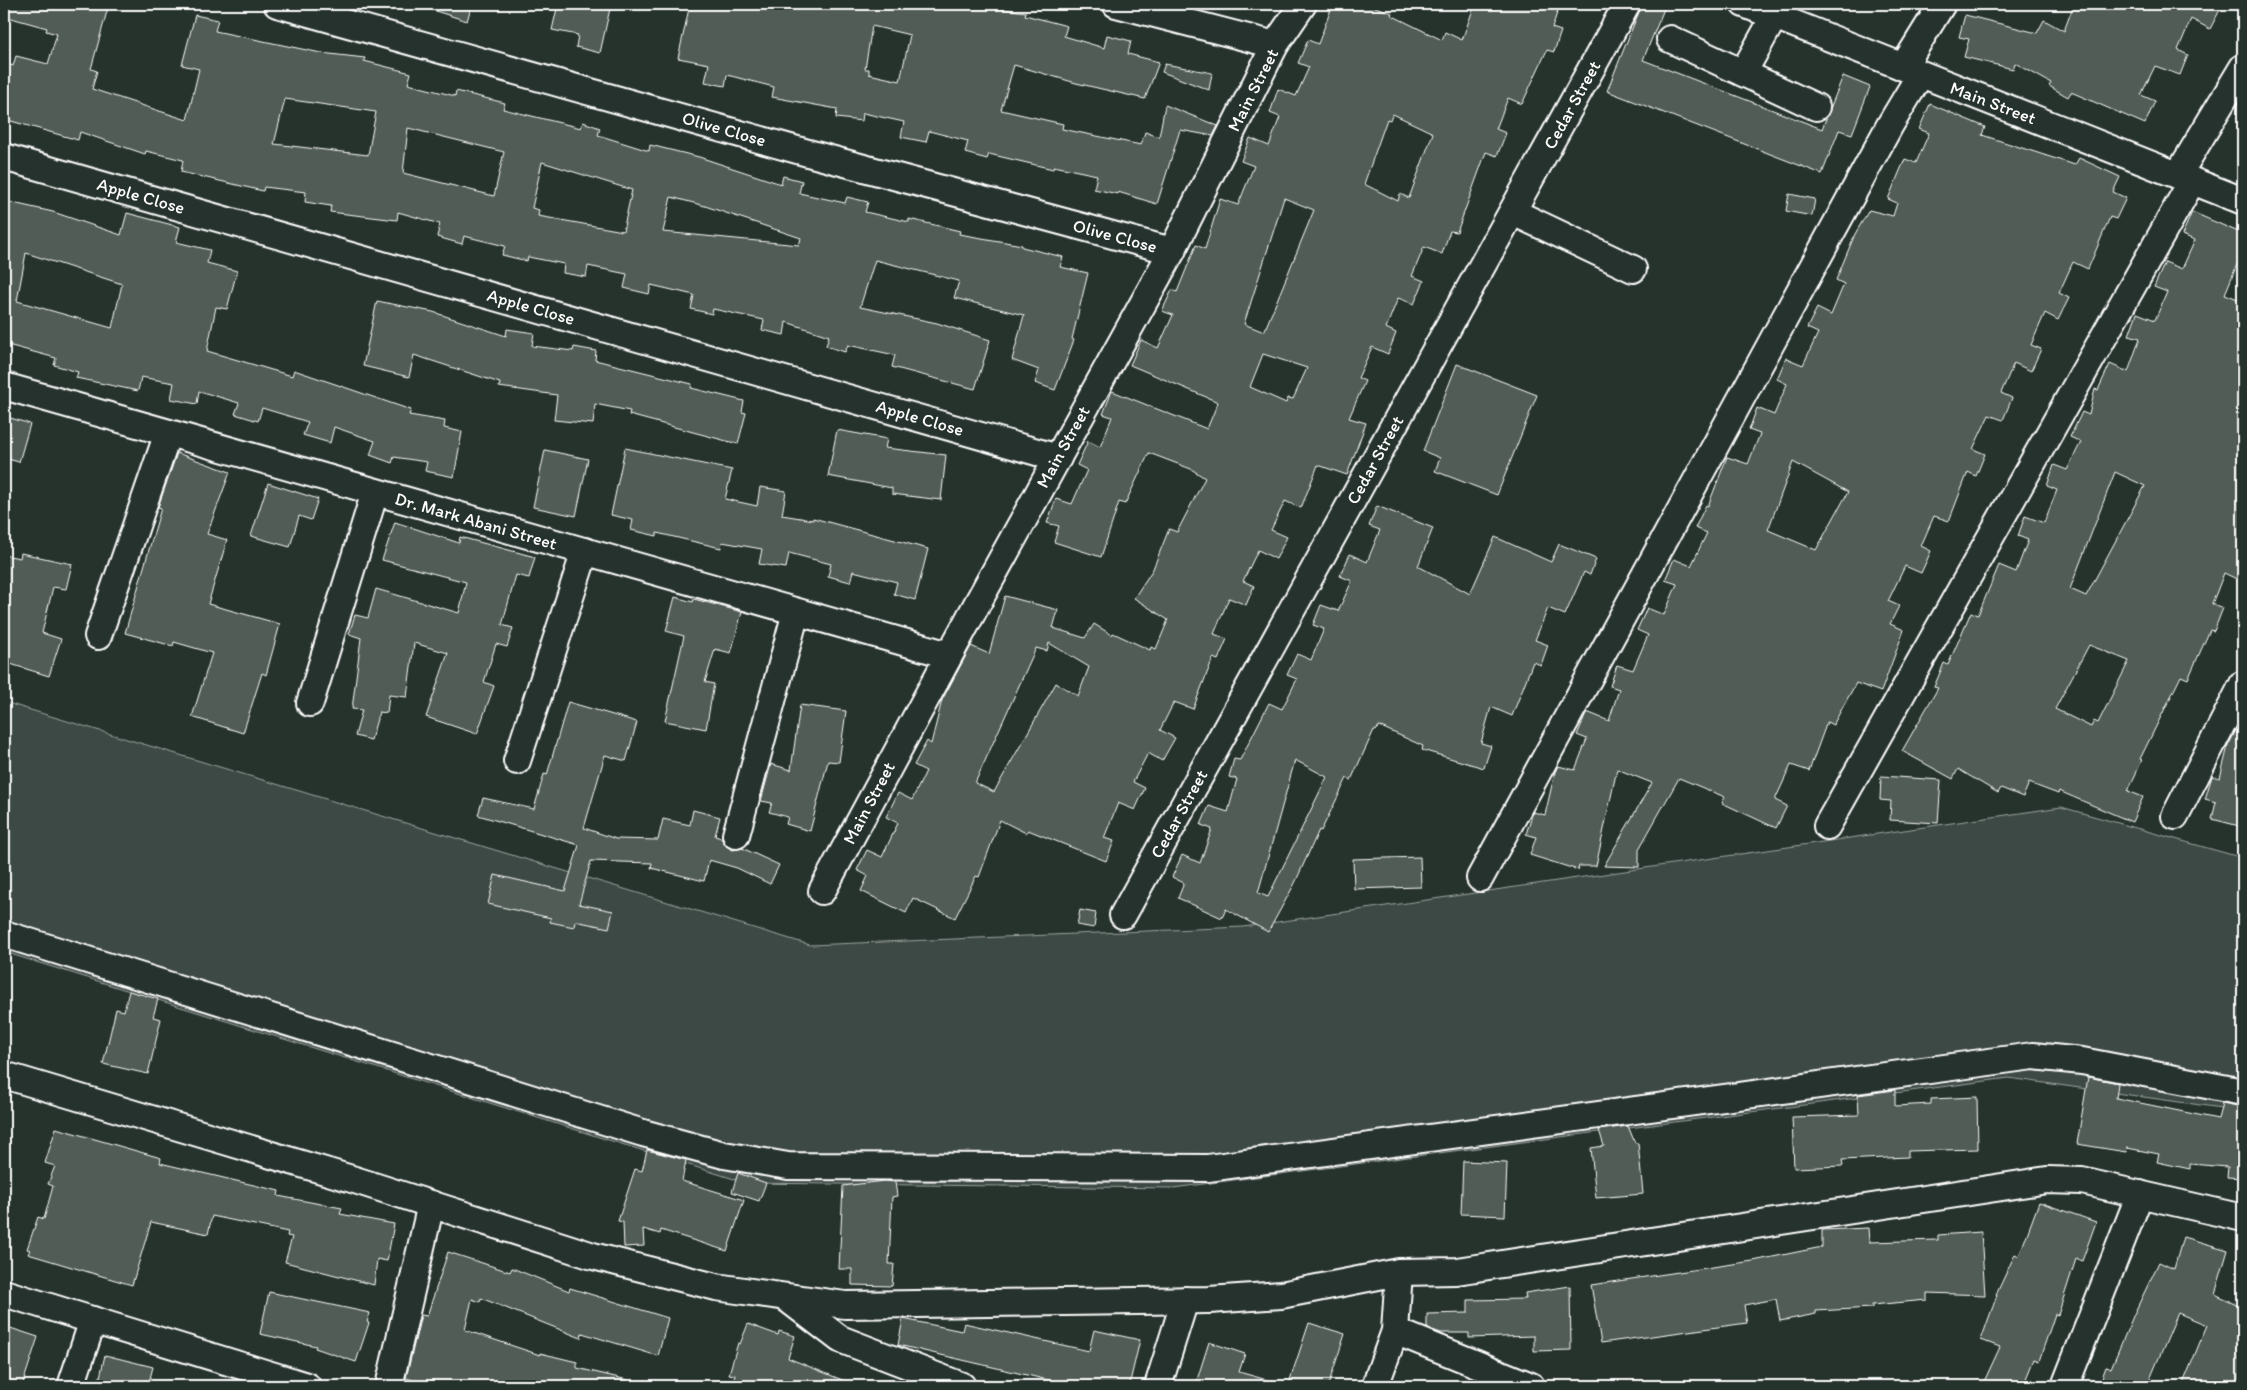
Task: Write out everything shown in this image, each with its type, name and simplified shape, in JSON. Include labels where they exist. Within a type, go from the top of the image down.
[{"type":"street","name":"Olive Close","points":[[277,4],[799,150],[1172,251]]},
{"type":"street","points":[[1116,4],[1275,45]]},
{"type":"street","name":"Main Street","points":[[822,891],[1172,251],[1275,45],[1303,4]]},
{"type":"street","name":"Cedar Street","points":[[1123,916],[1628,4]]},
{"type":"street","name":"Main Street","points":[[1744,4],[2243,200]]},
{"type":"street","points":[[1480,878],[1890,125],[1942,4]]},
{"type":"street","points":[[1743,73],[1774,17]]},
{"type":"street","points":[[1670,39],[1816,108]]},
{"type":"street","points":[[1827,826],[2185,178],[2243,67]]},
{"type":"street","name":"Apple Close","points":[[4,157],[1058,458]]},
{"type":"street","points":[[1513,212],[1633,269]]},
{"type":"street","name":"Dr. Mark Abani Street","points":[[4,386],[949,656]]},
{"type":"street","points":[[98,636],[168,433]]},
{"type":"street","points":[[310,703],[375,492]]},
{"type":"street","points":[[517,761],[585,551]]},
{"type":"street","points":[[736,835],[796,612]]},
{"type":"street","points":[[2175,816],[2243,684]]},
{"type":"street","points":[[4,934],[643,1133],[724,1155],[788,1166],[1208,1168],[2033,1056],[2082,1061],[2243,1092]]},
{"type":"street","points":[[4,1075],[431,1204],[593,1256],[716,1287],[845,1305],[1185,1300],[1281,1295],[1399,1272],[1457,1271],[2047,1180],[2082,1181],[2243,1218]]},
{"type":"street","points":[[2065,1386],[2140,1194]]},
{"type":"street","points":[[389,1386],[431,1204]]},
{"type":"street","points":[[1375,1386],[1395,1331],[1399,1272]]},
{"type":"street","points":[[4,1293],[304,1386]]},
{"type":"street","points":[[783,1296],[840,1339],[962,1386]]},
{"type":"street","points":[[1158,1386],[1185,1300]]},
{"type":"street","points":[[71,1386],[93,1320]]},
{"type":"street","points":[[1395,1331],[1531,1386]]},
{"type":"shaded area","points":[[4,702],[810,945],[1243,927],[2061,807],[2243,858],[2243,1111],[2009,1078],[1173,1188],[747,1183],[4,952]]},
{"type":"building","points":[[4,4],[109,4],[91,69],[97,71],[92,89],[187,120],[199,69],[182,65],[195,15],[218,20],[215,31],[321,53],[365,58],[364,61],[411,73],[408,84],[455,96],[456,91],[505,103],[503,109],[581,128],[583,122],[600,128],[598,135],[649,151],[650,145],[699,157],[781,184],[783,176],[802,181],[799,193],[845,203],[847,197],[868,202],[865,212],[909,222],[909,219],[960,231],[959,234],[1022,245],[1022,247],[1063,257],[1060,267],[1088,273],[1072,339],[1074,340],[1055,390],[1035,383],[1039,370],[1012,360],[1024,315],[954,298],[959,281],[875,260],[860,307],[937,323],[990,340],[975,389],[892,367],[895,355],[848,345],[845,352],[826,346],[829,336],[786,322],[784,335],[762,330],[764,320],[713,309],[712,314],[691,309],[694,295],[651,285],[649,294],[624,288],[627,274],[588,266],[586,277],[563,273],[564,264],[528,257],[527,261],[502,255],[505,246],[464,236],[462,244],[437,237],[440,224],[398,212],[397,220],[330,212],[331,206],[305,202],[306,192],[264,187],[263,191],[181,172],[183,160],[146,151],[145,154],[80,132],[78,140],[4,119],[4,63],[13,66],[16,56],[48,64],[57,34],[46,31],[47,28],[4,16]],"holes":[[[285,99],[376,112],[368,155],[274,144]],[[408,128],[504,152],[494,196],[403,173]],[[542,162],[632,190],[623,231],[538,216],[539,210],[532,208]],[[671,197],[705,206],[801,238],[799,245],[663,232]]]},
{"type":"building","points":[[424,4],[472,4],[467,21],[423,7]]},
{"type":"building","points":[[558,4],[611,4],[600,53],[576,47],[578,35],[552,30]]},
{"type":"building","points":[[690,4],[965,4],[1026,12],[1025,15],[1067,26],[1064,36],[1104,48],[1107,35],[1131,41],[1128,54],[1159,62],[1145,99],[1076,83],[1014,65],[1001,110],[1063,124],[1062,129],[1141,145],[1145,132],[1159,137],[1165,105],[1218,126],[1213,136],[1180,130],[1157,204],[1118,192],[1118,194],[1094,189],[1097,175],[1054,166],[1053,169],[989,154],[987,159],[965,153],[968,141],[929,131],[926,142],[901,137],[904,122],[863,113],[862,121],[836,118],[837,109],[772,97],[774,87],[727,75],[725,86],[705,82],[709,64],[678,58]],"holes":[[[872,26],[910,35],[900,81],[869,74],[869,69],[865,69]]]},
{"type":"building","points":[[1333,4],[1367,4],[1392,13],[1391,15],[1442,40],[1445,32],[1462,40],[1475,4],[1560,4],[1552,28],[1561,31],[1554,52],[1547,50],[1522,104],[1508,98],[1496,129],[1506,133],[1497,156],[1486,152],[1457,232],[1450,231],[1442,254],[1424,247],[1412,276],[1424,281],[1414,304],[1398,298],[1386,328],[1396,333],[1388,354],[1372,347],[1358,378],[1365,381],[1349,418],[1366,423],[1347,475],[1318,465],[1301,508],[1285,501],[1271,530],[1287,537],[1276,559],[1258,550],[1243,581],[1254,586],[1246,605],[1229,598],[1214,634],[1227,639],[1218,660],[1213,658],[1193,709],[1174,702],[1160,730],[1175,738],[1162,761],[1148,753],[1133,782],[1145,788],[1135,810],[1118,803],[1104,838],[1114,841],[1106,861],[1028,830],[1026,833],[1000,820],[979,877],[976,876],[955,918],[913,898],[906,913],[861,891],[868,876],[857,870],[867,850],[882,857],[898,823],[886,817],[898,793],[912,800],[926,771],[914,765],[927,741],[931,744],[942,700],[971,646],[989,654],[1005,596],[1058,610],[1053,628],[1085,638],[1094,624],[1112,635],[1113,633],[1150,650],[1151,647],[1156,649],[1168,620],[1134,598],[1153,569],[1169,529],[1177,532],[1205,478],[1191,469],[1149,453],[1125,504],[1119,502],[1101,557],[1054,542],[1059,526],[1047,523],[1056,499],[1072,504],[1087,470],[1077,465],[1088,441],[1100,447],[1112,417],[1103,414],[1112,391],[1207,429],[1218,402],[1130,365],[1141,340],[1158,348],[1173,315],[1162,311],[1172,290],[1177,292],[1196,245],[1205,249],[1220,199],[1238,205],[1254,166],[1241,161],[1250,138],[1269,146],[1280,117],[1270,113],[1278,89],[1296,96],[1309,67],[1298,63],[1308,40],[1318,44]],"holes":[[[1393,114],[1433,133],[1409,198],[1400,194],[1398,201],[1364,184],[1387,119],[1390,120]],[[1284,198],[1314,210],[1264,332],[1244,324]],[[1263,354],[1307,368],[1293,399],[1288,398],[1286,403],[1250,387]],[[1049,643],[1089,667],[1078,696],[1056,683],[994,792],[975,783],[1036,648],[1047,651]]]},
{"type":"building","points":[[1642,4],[1666,4],[1643,60],[1822,129],[1843,76],[1870,87],[1852,134],[1839,130],[1822,174],[1607,91]]},
{"type":"building","points":[[2074,4],[2223,4],[2210,29],[2191,19],[2178,50],[2188,55],[2180,75],[2155,66],[2141,95],[2155,101],[2145,124],[2071,92],[2068,97],[2049,86],[2051,83],[2015,63],[2013,69],[1964,57],[1969,39],[1959,37],[1965,15],[2037,33],[2044,20],[2064,31]]},
{"type":"building","points":[[1165,64],[1212,73],[1209,90],[1162,72]]},
{"type":"building","points":[[1930,104],[1985,127],[1982,135],[2075,165],[2079,158],[2120,177],[2113,192],[2126,198],[2116,219],[2110,217],[2088,269],[2073,262],[2059,293],[2069,298],[2058,320],[2045,313],[2031,345],[2041,349],[2031,371],[2014,363],[2001,393],[2012,398],[2003,420],[1989,415],[1973,449],[1985,454],[1976,476],[1968,472],[1949,521],[1934,516],[1921,546],[1931,551],[1921,573],[1905,566],[1888,601],[1899,606],[1890,624],[1904,630],[1881,692],[1856,683],[1833,725],[1827,722],[1809,771],[1791,765],[1775,800],[1787,806],[1776,828],[1722,803],[1725,797],[1679,778],[1639,849],[1639,867],[1604,866],[1652,783],[1617,769],[1596,866],[1579,866],[1578,870],[1530,855],[1536,837],[1526,834],[1533,812],[1545,815],[1558,766],[1575,770],[1587,739],[1577,735],[1587,712],[1609,721],[1619,689],[1610,686],[1617,665],[1633,670],[1648,635],[1637,630],[1647,608],[1664,615],[1677,584],[1665,580],[1674,559],[1691,566],[1707,533],[1695,528],[1706,505],[1708,506],[1727,457],[1748,464],[1760,434],[1749,430],[1757,408],[1774,415],[1787,384],[1777,379],[1786,358],[1803,365],[1818,333],[1807,328],[1817,308],[1831,315],[1844,284],[1836,280],[1855,234],[1869,210],[1893,216],[1897,203],[1888,199],[1905,159],[1916,163],[1929,133],[1919,129]],"holes":[[[1793,462],[1848,492],[1816,550],[1768,530]]]},
{"type":"building","points":[[1789,194],[1815,199],[1812,216],[1786,211]]},
{"type":"building","points":[[4,201],[53,212],[121,235],[127,213],[180,227],[176,242],[210,250],[207,263],[237,271],[227,309],[216,307],[207,351],[292,376],[294,370],[411,410],[409,415],[445,421],[444,428],[462,432],[454,477],[425,471],[427,462],[394,457],[392,463],[370,455],[375,441],[334,427],[330,443],[303,435],[308,422],[262,408],[258,421],[235,414],[239,403],[199,391],[197,404],[171,399],[174,383],[141,377],[138,391],[76,378],[78,372],[54,365],[56,358],[4,344]],"holes":[[[26,253],[122,284],[112,328],[17,301]]]},
{"type":"building","points":[[2192,212],[2243,234],[2243,250],[2225,294],[2243,301],[2243,582],[2224,573],[2212,604],[2223,608],[2214,631],[2210,630],[2188,679],[2181,676],[2140,759],[2142,760],[2128,791],[2143,797],[2132,822],[2059,791],[2058,794],[2029,783],[2023,797],[2001,788],[1998,793],[1958,769],[1953,779],[1902,751],[1938,688],[1934,687],[1944,663],[1948,665],[1971,612],[1978,615],[1999,565],[2016,572],[2028,540],[2018,536],[2025,516],[2044,523],[2057,490],[2047,486],[2054,465],[2067,470],[2081,442],[2070,437],[2082,412],[2089,415],[2095,389],[2098,390],[2110,364],[2128,372],[2140,338],[2129,335],[2137,313],[2155,320],[2167,292],[2154,287],[2165,262],[2182,269],[2195,240],[2182,235]],"holes":[[[2115,472],[2145,486],[2086,596],[2070,589]],[[2089,645],[2129,661],[2098,723],[2094,721],[2091,727],[2055,709]]]},
{"type":"building","points":[[377,301],[433,312],[506,336],[507,329],[534,333],[532,346],[573,351],[574,347],[596,351],[595,360],[692,384],[691,388],[744,401],[742,412],[746,413],[738,444],[629,415],[630,411],[595,404],[593,424],[554,420],[557,395],[499,387],[500,383],[414,355],[409,377],[363,366]]},
{"type":"building","points":[[1457,364],[1537,395],[1497,495],[1435,471],[1440,458],[1423,451]]},
{"type":"building","points":[[4,416],[30,424],[19,462],[4,458]]},
{"type":"building","points":[[837,430],[887,439],[885,448],[946,455],[941,500],[892,494],[892,488],[828,476]]},
{"type":"building","points":[[625,448],[732,470],[725,499],[757,506],[760,487],[786,491],[782,515],[813,520],[813,518],[928,549],[915,600],[894,594],[897,582],[853,571],[850,582],[828,576],[831,564],[789,553],[786,568],[759,564],[762,549],[722,542],[721,548],[657,533],[657,536],[631,530],[633,520],[611,515]]},
{"type":"building","points":[[545,450],[588,459],[576,516],[533,507]]},
{"type":"building","points":[[177,453],[230,472],[207,534],[227,540],[208,604],[280,624],[266,675],[262,673],[243,733],[192,717],[212,653],[174,642],[173,646],[125,633],[161,508],[158,507]]},
{"type":"building","points":[[268,483],[318,499],[311,520],[299,516],[290,547],[251,536]]},
{"type":"building","points":[[1377,506],[1433,528],[1418,566],[1470,594],[1495,537],[1551,562],[1559,544],[1596,559],[1590,575],[1584,572],[1565,615],[1548,608],[1535,640],[1548,645],[1541,665],[1533,662],[1512,716],[1491,707],[1481,743],[1491,746],[1484,768],[1422,750],[1423,746],[1379,726],[1376,731],[1374,730],[1351,780],[1347,778],[1321,831],[1319,830],[1295,883],[1268,932],[1226,909],[1222,918],[1178,898],[1184,883],[1172,877],[1182,855],[1200,863],[1212,829],[1201,825],[1209,806],[1228,812],[1237,779],[1229,777],[1234,759],[1240,760],[1269,703],[1282,709],[1297,679],[1287,675],[1297,654],[1311,660],[1324,629],[1313,625],[1321,605],[1338,611],[1352,581],[1340,576],[1350,554],[1367,562],[1380,530],[1369,526]],"holes":[[[1295,760],[1327,777],[1268,897],[1258,893]]]},
{"type":"building","points":[[395,522],[459,543],[460,537],[535,557],[529,578],[516,575],[502,625],[513,628],[507,647],[496,644],[484,682],[494,686],[477,734],[426,717],[448,653],[414,643],[407,697],[389,695],[387,713],[379,712],[371,740],[355,736],[362,710],[352,709],[361,638],[349,634],[355,615],[368,618],[376,589],[459,613],[466,582],[382,560]]},
{"type":"building","points":[[21,553],[72,564],[66,589],[53,587],[42,633],[61,639],[49,676],[4,662],[4,555],[20,558]]},
{"type":"building","points":[[675,597],[693,602],[694,599],[742,612],[731,653],[715,649],[705,682],[714,684],[706,729],[665,721],[684,636],[666,631]]},
{"type":"building","points":[[568,702],[637,722],[626,761],[605,755],[584,828],[616,839],[658,840],[663,819],[690,825],[693,810],[720,817],[715,836],[721,838],[726,846],[733,850],[742,848],[779,865],[770,884],[737,868],[709,860],[704,881],[651,868],[652,863],[591,861],[579,904],[613,911],[609,928],[575,921],[574,927],[550,922],[551,918],[488,904],[495,875],[565,891],[579,845],[478,815],[483,798],[534,809],[544,774],[547,775]]},
{"type":"building","points":[[800,705],[846,711],[839,762],[828,761],[810,831],[786,824],[788,817],[769,812],[772,803],[761,801],[771,764],[791,770]]},
{"type":"building","points":[[2243,716],[2243,827],[2212,819],[2216,802],[2205,799],[2212,776],[2220,778],[2228,746]]},
{"type":"building","points":[[1881,776],[1941,780],[1938,823],[1890,820],[1891,801],[1880,800]]},
{"type":"building","points":[[1420,857],[1421,887],[1354,889],[1353,859]]},
{"type":"building","points":[[1080,910],[1096,913],[1094,928],[1077,925]]},
{"type":"building","points":[[129,991],[158,999],[153,1017],[161,1019],[148,1074],[103,1064],[116,1009],[124,1011]]},
{"type":"building","points":[[2088,1077],[2118,1083],[2116,1098],[2218,1119],[2222,1103],[2243,1107],[2243,1178],[2227,1177],[2228,1167],[2190,1164],[2190,1169],[2157,1162],[2159,1154],[2127,1148],[2126,1152],[2077,1144]]},
{"type":"building","points":[[1895,1090],[1895,1106],[1931,1104],[1931,1099],[1977,1097],[1978,1149],[1908,1151],[1908,1157],[1842,1160],[1843,1166],[1794,1168],[1792,1117],[1859,1115],[1858,1095]]},
{"type":"building","points":[[1628,1126],[1635,1143],[1638,1143],[1643,1194],[1596,1198],[1591,1148],[1604,1146],[1599,1130]]},
{"type":"building","points":[[56,1128],[161,1158],[160,1163],[279,1191],[278,1196],[342,1208],[340,1214],[394,1224],[387,1261],[377,1259],[374,1285],[285,1262],[292,1237],[287,1236],[288,1232],[212,1216],[208,1234],[151,1222],[132,1285],[28,1254],[30,1250],[27,1249],[38,1217],[44,1219],[53,1186],[48,1184],[55,1166],[45,1163]]},
{"type":"building","points":[[647,1150],[686,1160],[682,1181],[744,1200],[727,1251],[661,1230],[660,1234],[643,1229],[644,1246],[624,1247],[623,1222],[618,1221],[635,1169],[642,1171]]},
{"type":"building","points":[[1463,1161],[1507,1163],[1505,1216],[1461,1214]]},
{"type":"building","points":[[738,1173],[766,1183],[759,1201],[732,1192]]},
{"type":"building","points":[[884,1181],[895,1182],[897,1196],[892,1197],[889,1264],[894,1264],[892,1286],[852,1285],[852,1269],[839,1269],[843,1186]]},
{"type":"building","points":[[2039,1202],[2096,1222],[2082,1261],[2076,1259],[2058,1315],[2055,1314],[2039,1361],[2034,1359],[2023,1386],[1982,1386],[2000,1347],[1981,1340],[1996,1295],[2015,1254],[2019,1256]]},
{"type":"building","points":[[1868,1228],[1869,1242],[1938,1240],[1938,1235],[1981,1232],[1985,1295],[1927,1293],[1927,1300],[1872,1305],[1872,1308],[1816,1311],[1816,1314],[1780,1321],[1776,1299],[1744,1305],[1747,1323],[1601,1343],[1591,1285],[1753,1261],[1822,1247],[1822,1230]]},
{"type":"building","points":[[2183,1237],[2228,1250],[2215,1294],[2243,1307],[2243,1386],[2182,1386],[2207,1325],[2178,1313],[2147,1386],[2099,1386],[2106,1367],[2111,1368],[2159,1262],[2174,1269]]},
{"type":"building","points":[[448,1252],[510,1272],[512,1268],[569,1291],[570,1288],[668,1318],[658,1356],[582,1333],[581,1338],[481,1298],[480,1302],[472,1299],[465,1330],[540,1355],[540,1353],[577,1362],[577,1368],[628,1380],[627,1386],[435,1386],[406,1378],[421,1315],[427,1316]]},
{"type":"building","points":[[1570,1286],[1571,1350],[1534,1351],[1534,1336],[1469,1338],[1469,1333],[1441,1333],[1427,1328],[1427,1314],[1468,1313],[1468,1300],[1526,1299],[1525,1293]]},
{"type":"building","points":[[269,1292],[370,1313],[367,1322],[369,1323],[356,1362],[315,1348],[316,1346],[260,1334]]},
{"type":"building","points":[[903,1319],[962,1331],[964,1323],[1089,1351],[1094,1330],[1140,1340],[1129,1386],[1074,1386],[898,1345]]},
{"type":"building","points":[[1309,1323],[1345,1334],[1328,1386],[1288,1386]]},
{"type":"building","points":[[748,1324],[778,1335],[779,1331],[795,1336],[788,1358],[857,1386],[732,1386],[735,1375],[729,1374],[738,1343],[740,1344]]},
{"type":"building","points":[[4,1326],[38,1337],[22,1386],[4,1386]]},
{"type":"building","points":[[1209,1342],[1245,1354],[1239,1372],[1274,1382],[1273,1386],[1205,1386],[1196,1383]]},
{"type":"building","points":[[105,1355],[153,1367],[148,1386],[98,1386]]}]
